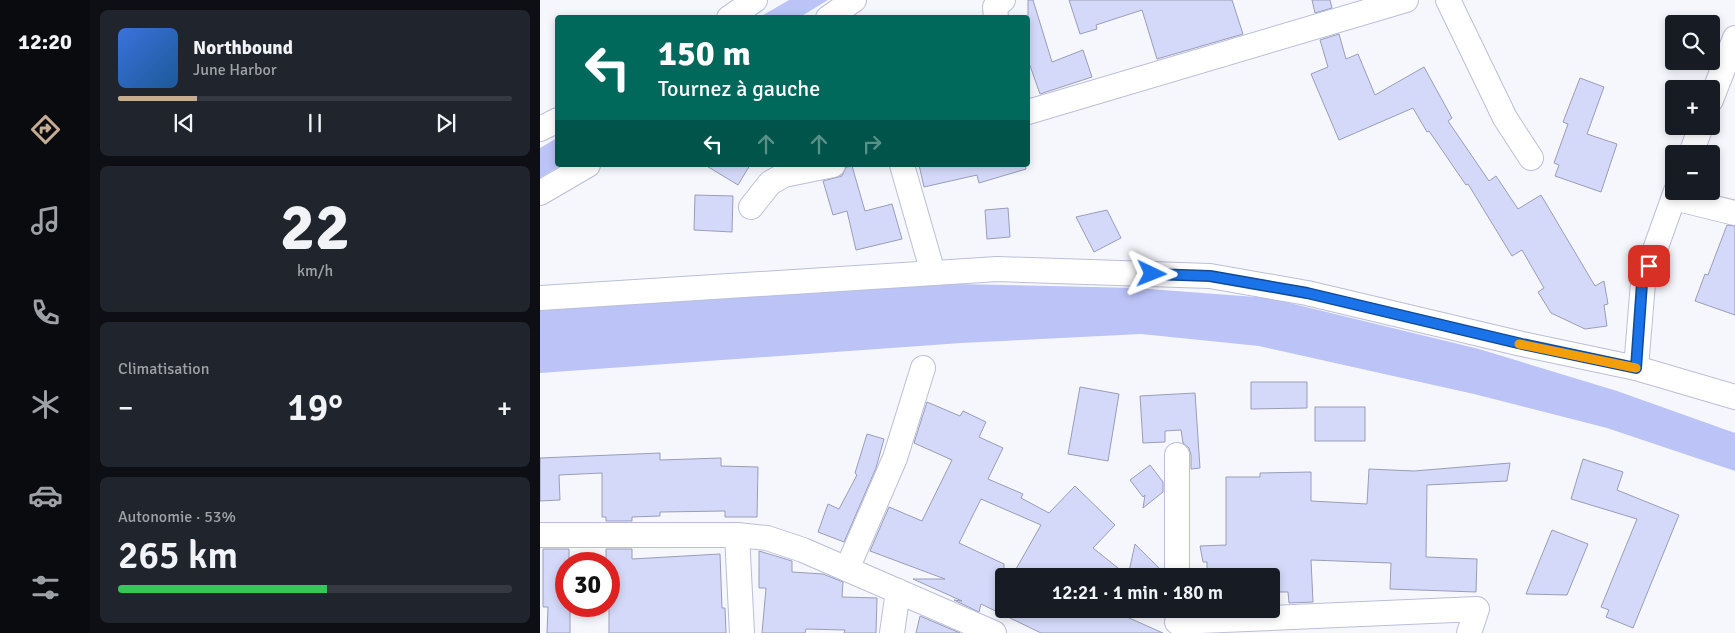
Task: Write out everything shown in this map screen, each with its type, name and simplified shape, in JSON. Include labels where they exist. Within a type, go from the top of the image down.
[{"type":"street","points":[[734,15],[756,0]]},
{"type":"street","points":[[832,15],[854,0]]},
{"type":"street","points":[[996,15],[995,7],[1003,0]]},
{"type":"street","points":[[1030,111],[1406,0]]},
{"type":"street","points":[[1448,0],[1505,118],[1531,158]]},
{"type":"street","points":[[1719,80],[1735,38]]},
{"type":"street","points":[[540,129],[555,122]]},
{"type":"street","points":[[540,193],[585,167]]},
{"type":"street","points":[[751,207],[770,183],[784,175],[823,167]]},
{"type":"street","points":[[903,167],[933,273]]},
{"type":"street","points":[[1636,368],[1642,283],[1673,200]]},
{"type":"street","points":[[1694,200],[1735,213]]},
{"type":"street","points":[[540,298],[997,269],[1210,276],[1307,293],[1522,344],[1636,368],[1735,397]]},
{"type":"street","points":[[847,569],[895,458],[923,368]]},
{"type":"street","points":[[1177,456],[1177,568]]},
{"type":"street","points":[[540,535],[737,535],[768,538],[847,569],[994,633]]},
{"type":"street","points":[[737,535],[742,633]]},
{"type":"street","points":[[892,633],[898,591]]},
{"type":"street","points":[[1177,621],[1477,609],[1469,633]]},
{"type":"water","points":[[789,0],[828,0],[803,15],[763,15]]},
{"type":"water","points":[[555,139],[555,167],[559,167],[540,178],[540,148]]},
{"type":"water","points":[[957,284],[1136,288],[1269,298],[1479,349],[1617,391],[1735,433],[1735,471],[1607,428],[1474,394],[1259,346],[1141,334],[961,343],[540,373],[540,309]]},
{"type":"building","points":[[1028,0],[1033,0],[1052,62],[1083,50],[1092,77],[1040,94],[1030,66],[1030,15],[1028,15]]},
{"type":"building","points":[[1069,0],[1232,0],[1243,34],[1157,59],[1142,10],[1096,25],[1097,29],[1080,34]]},
{"type":"building","points":[[1312,0],[1330,0],[1332,8],[1315,13]]},
{"type":"building","points":[[1339,34],[1346,59],[1358,54],[1375,95],[1424,67],[1452,118],[1448,121],[1489,181],[1496,176],[1518,209],[1541,195],[1595,286],[1604,281],[1608,304],[1604,305],[1607,326],[1585,329],[1551,313],[1538,292],[1544,288],[1522,250],[1512,256],[1468,184],[1466,185],[1429,131],[1427,132],[1413,108],[1339,140],[1311,74],[1328,67],[1320,40]]},
{"type":"building","points":[[1580,78],[1604,87],[1587,134],[1617,144],[1601,192],[1555,176],[1559,165],[1554,163],[1568,124],[1563,122]]},
{"type":"building","points":[[708,167],[749,167],[738,185]]},
{"type":"building","points":[[846,167],[852,167],[865,211],[892,204],[902,239],[856,250],[847,211],[833,215],[823,181],[842,176]]},
{"type":"building","points":[[919,167],[1026,167],[1026,169],[979,183],[977,175],[924,187]]},
{"type":"building","points":[[695,195],[733,196],[732,232],[694,230]]},
{"type":"building","points":[[1008,208],[1010,237],[987,239],[985,210]]},
{"type":"building","points":[[1107,210],[1121,238],[1094,252],[1076,217]]},
{"type":"building","points":[[1727,225],[1735,226],[1735,315],[1695,301],[1705,274],[1708,275]]},
{"type":"building","points":[[1251,382],[1307,382],[1307,408],[1251,409]]},
{"type":"building","points":[[1080,387],[1119,394],[1108,461],[1068,454]]},
{"type":"building","points":[[1195,393],[1200,468],[1191,469],[1191,455],[1189,448],[1183,443],[1181,430],[1165,431],[1165,442],[1143,443],[1140,396]]},
{"type":"building","points":[[927,402],[960,416],[963,411],[986,422],[979,437],[1003,448],[988,479],[1023,494],[1021,498],[1049,513],[1075,486],[1115,525],[1093,548],[1118,568],[1017,568],[1041,525],[981,499],[959,543],[1004,564],[1004,568],[995,568],[995,611],[981,604],[979,612],[954,600],[962,601],[913,579],[945,579],[870,551],[889,507],[922,521],[952,460],[914,443]]},
{"type":"building","points":[[1315,407],[1365,407],[1365,441],[1315,441]]},
{"type":"building","points":[[867,434],[884,439],[876,468],[844,542],[818,532],[828,504],[839,509],[857,475],[855,473]]},
{"type":"building","points":[[660,453],[660,460],[721,458],[721,466],[758,467],[757,517],[725,517],[725,511],[660,512],[660,516],[632,517],[632,521],[606,521],[606,517],[602,517],[602,473],[559,475],[560,500],[540,501],[540,458]]},
{"type":"building","points":[[1583,459],[1623,472],[1617,490],[1679,515],[1633,628],[1606,617],[1609,610],[1601,607],[1637,519],[1571,499]]},
{"type":"building","points":[[1510,463],[1507,481],[1427,485],[1426,557],[1477,559],[1476,592],[1390,589],[1391,563],[1311,560],[1313,602],[1289,603],[1288,592],[1280,592],[1280,568],[1207,568],[1207,562],[1203,562],[1200,546],[1226,545],[1226,477],[1260,477],[1260,473],[1311,472],[1311,501],[1367,504],[1369,469],[1414,471]]},
{"type":"building","points":[[1150,465],[1163,482],[1163,492],[1143,508],[1145,495],[1143,497],[1130,480]]},
{"type":"building","points":[[1552,530],[1588,544],[1567,595],[1526,594]]},
{"type":"building","points":[[1135,544],[1159,568],[1130,568]]},
{"type":"building","points":[[543,549],[569,549],[569,552],[555,552],[555,617],[570,617],[570,633],[547,633],[548,607],[543,607]]},
{"type":"building","points":[[606,549],[632,549],[632,559],[720,554],[722,608],[725,608],[726,633],[609,633],[609,617],[620,617],[620,552],[606,552]]},
{"type":"building","points":[[759,551],[792,561],[792,572],[823,574],[843,582],[842,597],[877,598],[876,633],[844,633],[845,630],[806,629],[805,633],[762,633],[766,588],[759,588]]},
{"type":"building","points":[[920,616],[960,633],[916,633]]},
{"type":"building","points":[[1010,618],[1129,618],[1163,633],[1041,633]]},
{"type":"slow traffic","points":[[1519,344],[1636,368]]},
{"type":"route","points":[[1152,274],[1210,276],[1307,293],[1522,344],[1636,368],[1642,283],[1649,266]]}]
